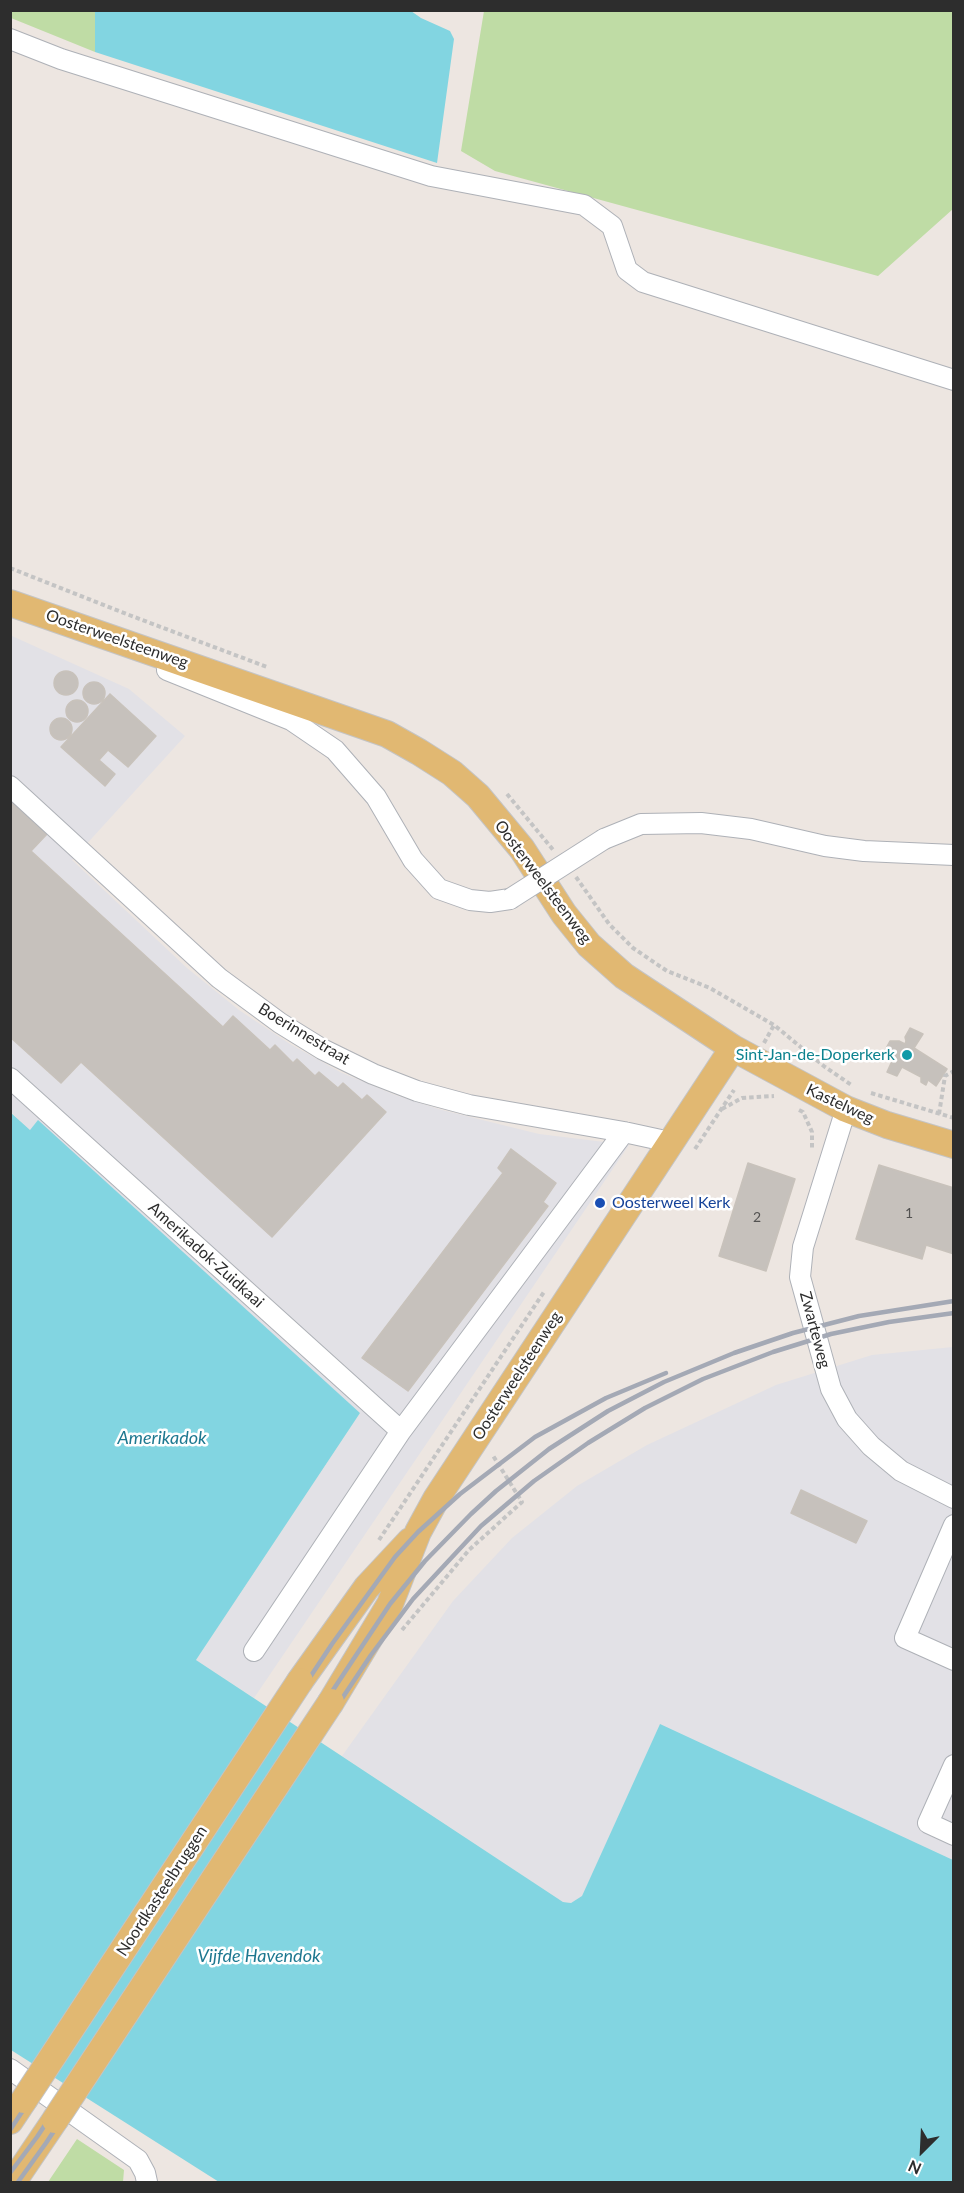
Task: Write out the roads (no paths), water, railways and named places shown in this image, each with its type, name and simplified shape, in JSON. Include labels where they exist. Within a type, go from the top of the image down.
[{"type":"main road","name":"Oosterweelsteenweg","points":[[10,603],[377,730],[419,752],[452,773],[478,796],[522,849],[564,914],[589,945],[624,976],[733,1048],[436,1499],[418,1532],[390,1604],[331,1702],[13,2182]]},
{"type":"main road","name":"Kastelweg","points":[[733,1048],[852,1100],[887,1125],[954,1144]]},
{"type":"main road","name":"Oosterweelsteenweg","points":[[300,1682],[367,1587],[418,1532]]},
{"type":"main road","name":"Noordkasteelbruggen","points":[[17,2111],[300,1682]]},
{"type":"street","points":[[10,39],[61,59],[431,176],[584,205],[612,226],[627,270],[643,282],[954,380]]},
{"type":"street","points":[[10,610],[114,648],[291,720],[335,750],[376,797],[413,860],[439,889],[470,900],[490,902],[510,899],[604,839],[641,824],[701,823],[752,829],[844,849],[954,855]]},
{"type":"street","name":"Boerinnestraat","points":[[10,786],[219,978],[280,1023],[322,1049],[373,1074],[448,1100],[492,1110],[624,1132],[670,1143]]},
{"type":"street","name":"Amerikadok-Zuidkaai","points":[[10,1078],[401,1431]]},
{"type":"street","name":"Zwarteweg","points":[[852,1100],[803,1247],[800,1277],[831,1389],[847,1419],[871,1446],[901,1471],[954,1498]]},
{"type":"street","points":[[254,1651],[401,1431],[624,1132]]},
{"type":"street","points":[[954,1525],[905,1638],[954,1660]]},
{"type":"street","points":[[954,1765],[928,1823],[954,1835]]},
{"type":"street","points":[[10,2069],[132,2155],[138,2160],[147,2182]]},
{"type":"water","points":[[95,10],[411,11],[450,31],[454,39],[437,163],[95,52]]},
{"type":"water","name":"Vijfde Havendok","points":[[10,1112],[30,1130],[38,1120],[360,1413],[196,1660],[563,1902],[571,1903],[582,1896],[660,1724],[953,1860],[953,2182],[219,2182],[11,2050]]},
{"type":"railway","points":[[10,2173],[37,2137],[390,1604],[425,1561],[471,1514],[549,1449],[608,1411],[664,1382],[734,1353],[793,1333],[859,1316],[954,1301]]},
{"type":"railway","points":[[18,2182],[371,1655],[413,1599],[481,1526],[534,1481],[588,1443],[645,1408],[703,1379],[773,1352],[831,1334],[889,1322],[954,1313]]},
{"type":"railway","points":[[10,2130],[332,1644],[395,1557],[418,1532],[460,1494],[535,1437],[606,1398],[666,1373]]},
{"type":"place","name":"Sint-Jan-de-Doperkerk","points":[[907,1055]]},
{"type":"place","name":"Oosterweel Kerk","points":[[600,1203]]},
{"type":"water label","name":"Amerikadok","points":[[162,1438]]}]
